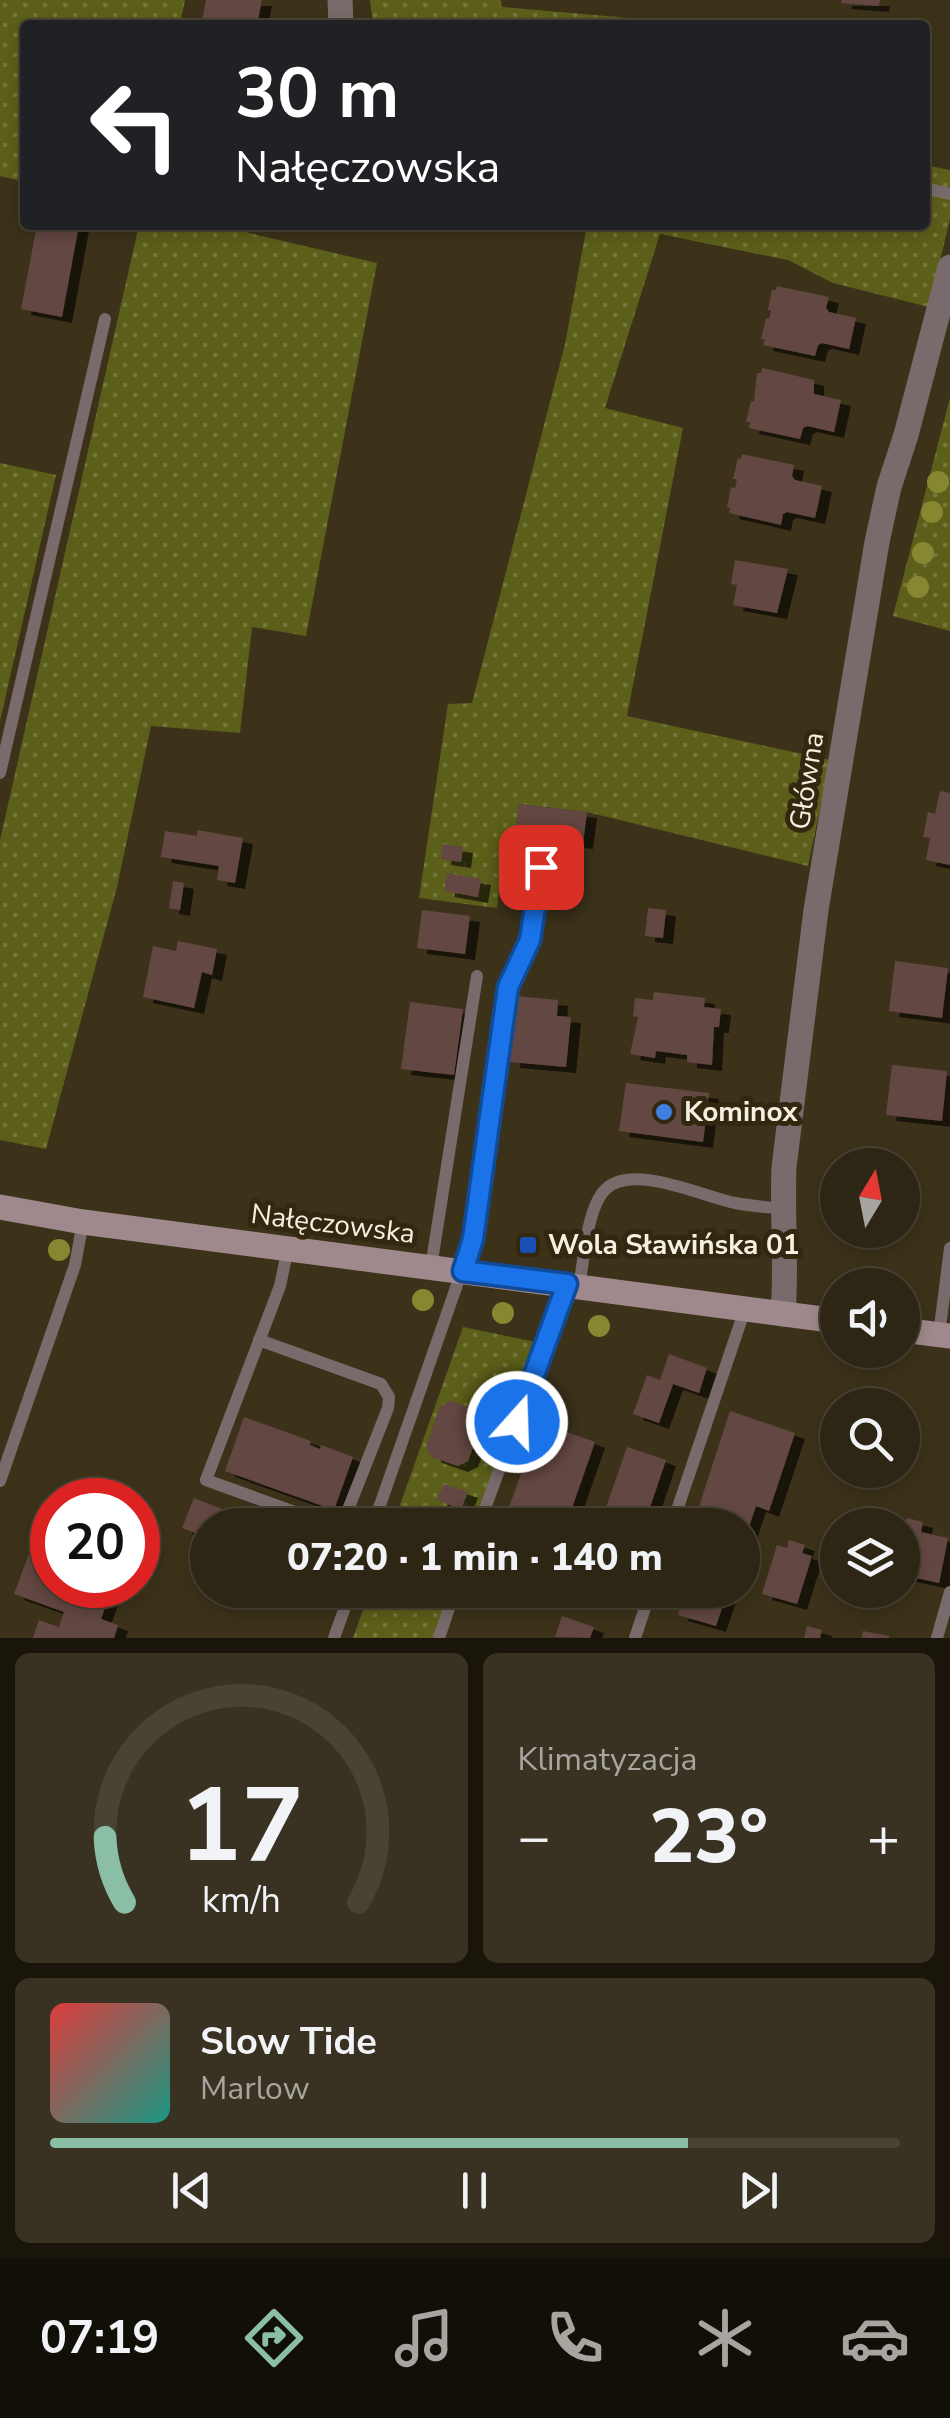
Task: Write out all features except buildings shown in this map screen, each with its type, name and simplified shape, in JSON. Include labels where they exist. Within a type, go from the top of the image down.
[{"type":"main road","name":"Nałęczowska","points":[[0,1207],[83,1222],[820,1319]]},
{"type":"street","name":"Główna","points":[[783,1314],[786,1270],[782,1208],[816,910],[888,487],[906,435],[950,268]]},
{"type":"lane","points":[[0,773],[105,319]]},
{"type":"lane","points":[[379,1508],[473,1239],[508,987],[530,940],[541,867]]},
{"type":"lane","points":[[431,1266],[477,976]]},
{"type":"lane","points":[[486,1508],[573,1285],[594,1208],[607,1188],[626,1180],[680,1186],[732,1202],[782,1208]]},
{"type":"lane","points":[[0,1481],[74,1265],[83,1222]]},
{"type":"lane","points":[[284,1508],[206,1480],[280,1286],[288,1248]]},
{"type":"lane","points":[[944,1335],[950,1248]]},
{"type":"lane","points":[[678,1508],[745,1308]]},
{"type":"lane","points":[[258,1340],[382,1384],[386,1390],[388,1408],[349,1508]]},
{"type":"lane","points":[[937,1638],[950,1592]]},
{"type":"lane","points":[[334,1638],[345,1608]]},
{"type":"lane","points":[[439,1638],[450,1608]]},
{"type":"lane","points":[[634,1638],[644,1608]]},
{"type":"shaded area","points":[[0,0],[185,0],[181,20],[20,20],[20,181],[0,176]]},
{"type":"shaded area","points":[[370,0],[501,0],[502,7],[652,20],[372,20]]},
{"type":"shaded area","points":[[930,166],[950,170],[950,219],[929,307],[833,283],[788,260],[660,234],[605,408],[683,428],[627,716],[830,760],[808,866],[587,812],[519,804],[515,835],[506,835],[497,908],[419,898],[448,704],[472,703],[565,344],[586,230],[930,230]]},
{"type":"shaded area","points":[[138,230],[236,230],[377,263],[306,636],[252,627],[240,733],[151,726],[117,887],[46,1149],[0,1140],[0,840]]},
{"type":"shaded area","points":[[950,398],[950,631],[893,616]]},
{"type":"shaded area","points":[[0,463],[56,475],[0,721]]},
{"type":"shaded area","points":[[463,1327],[545,1344],[488,1508],[399,1508]]},
{"type":"shaded area","points":[[364,1608],[453,1608],[443,1638],[353,1638]]},
{"type":"place","name":"Kominox","points":[[664,1112]]},
{"type":"place","name":"Wola Sławińska 01","points":[[528,1245]]},
{"type":"route","points":[[517,1422],[567,1284],[463,1271],[473,1239],[508,987],[530,940],[541,867]]}]
